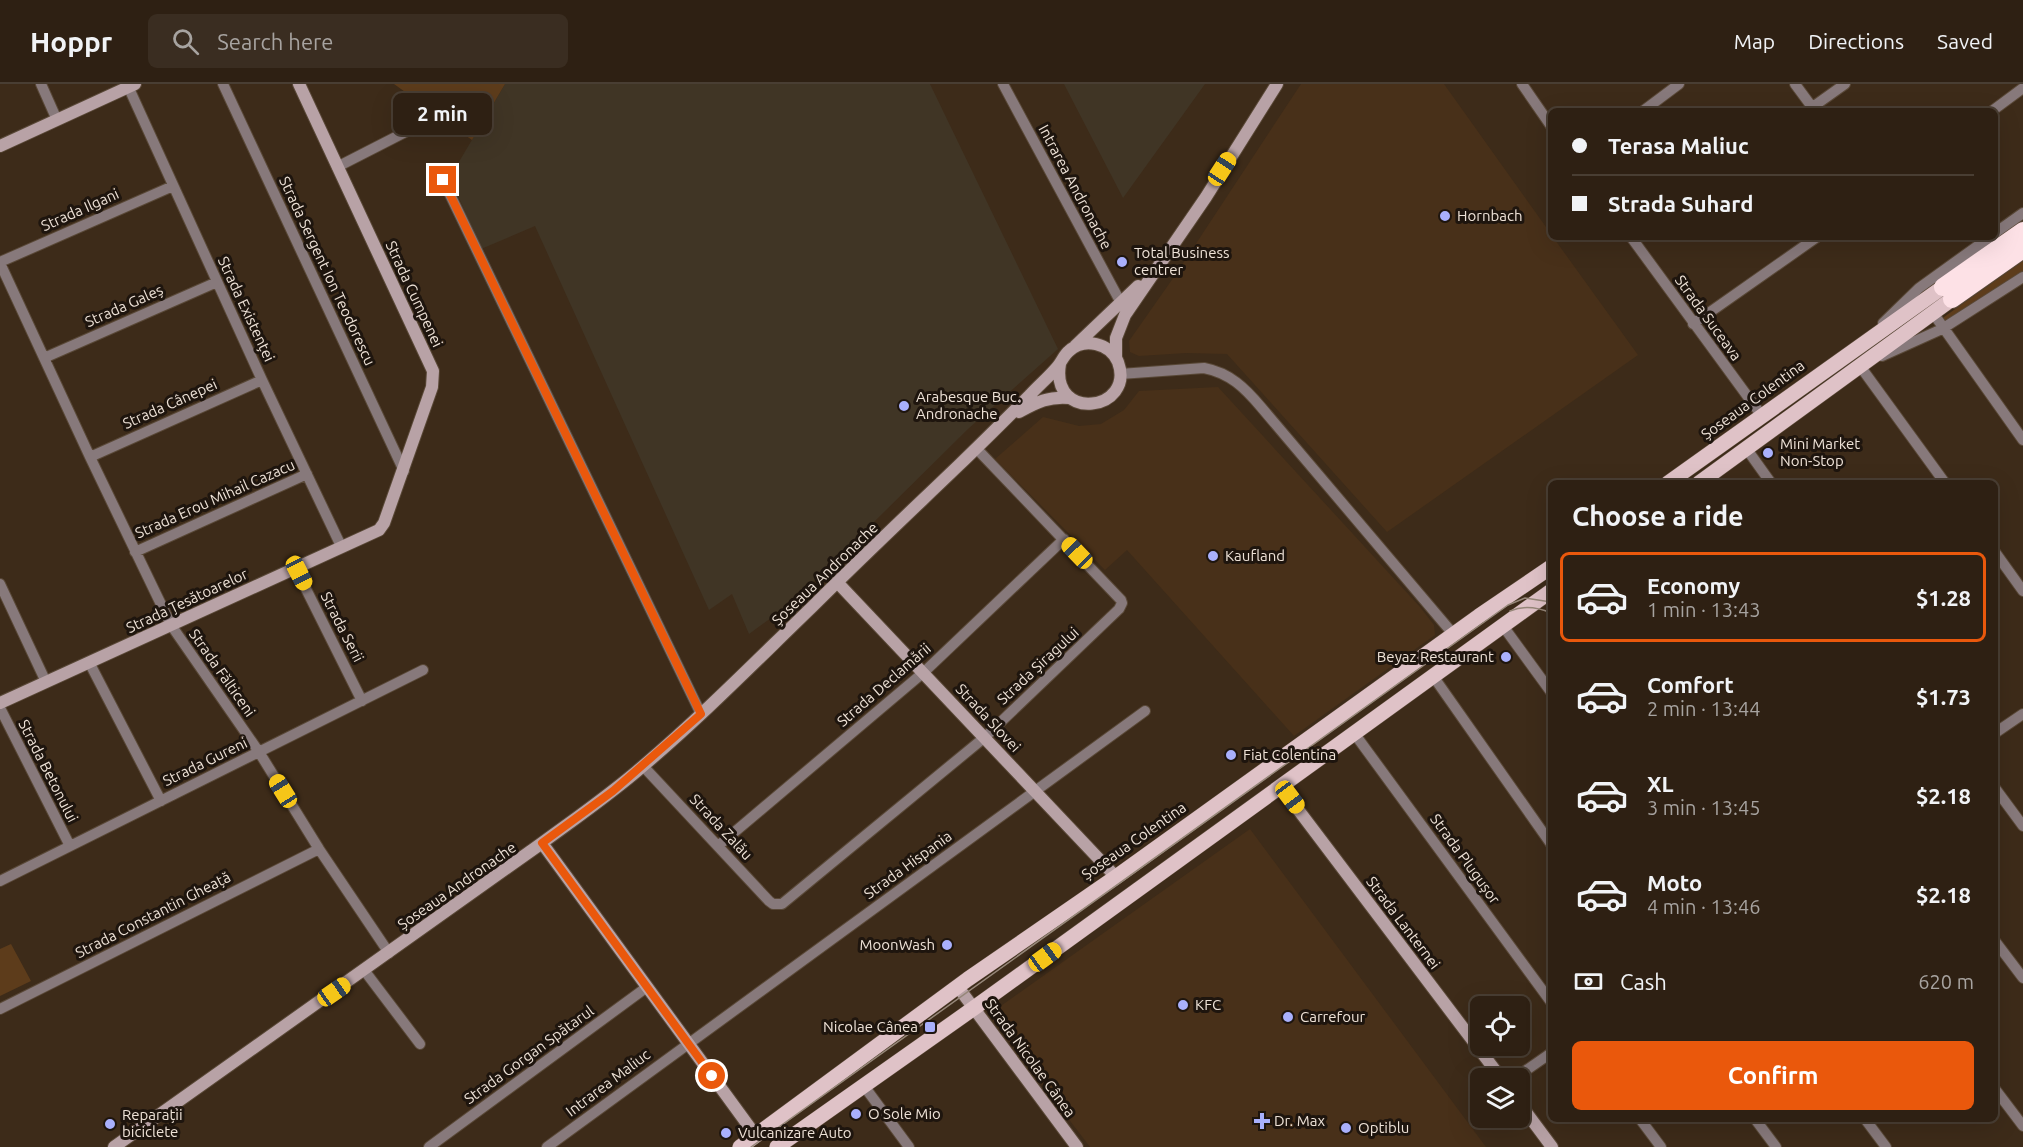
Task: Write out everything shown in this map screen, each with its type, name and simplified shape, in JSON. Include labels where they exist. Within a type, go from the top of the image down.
[{"type":"highway","points":[[1948,293],[2023,231]]},
{"type":"highway","points":[[1948,293],[2023,249]]},
{"type":"main road","points":[[1704,480],[1933,313],[1948,293]]},
{"type":"main road","name":"Șoseaua Colentina","points":[[1672,480],[1858,347],[1948,293]]},
{"type":"main road","name":"Șoseaua Colentina","points":[[740,1147],[958,987],[1548,569]]},
{"type":"main road","points":[[777,1147],[974,1008],[1548,593]]},
{"type":"street","points":[[41,84],[57,120]]},
{"type":"street","name":"Strada Sergent Ion Teodorescu","points":[[223,84],[404,471]]},
{"type":"street","name":"Strada Cumpenei","points":[[299,84],[433,371],[432,387],[384,523]]},
{"type":"street","name":"Intrarea Andronache","points":[[1003,84],[1121,303]]},
{"type":"street","points":[[1160,263],[1121,303],[1067,352],[1058,373],[1060,383],[1070,398],[1088,405],[1107,399],[1114,392],[1119,383],[1120,374],[1116,358],[1116,338],[1119,325],[1206,197],[1277,84]]},
{"type":"street","points":[[1522,84],[1548,122]]},
{"type":"street","points":[[1647,108],[1679,84]]},
{"type":"street","points":[[1796,84],[1809,108]]},
{"type":"street","points":[[1811,108],[1845,84]]},
{"type":"street","points":[[0,146],[130,85]]},
{"type":"street","name":"Strada Existenței","points":[[130,85],[173,186],[341,546]]},
{"type":"street","points":[[1996,108],[2023,88]]},
{"type":"street","points":[[337,167],[423,123]]},
{"type":"street","points":[[443,180],[701,714]]},
{"type":"street","name":"Strada Ilgani","points":[[0,262],[173,186]]},
{"type":"street","points":[[1998,231],[2023,213]]},
{"type":"street","name":"Strada Suceava","points":[[1633,240],[1762,416]]},
{"type":"street","points":[[1693,324],[1813,240]]},
{"type":"street","name":"Șoseaua Colentina","points":[[1858,347],[1919,288],[1986,240]]},
{"type":"street","name":"Strada Fălticeni","points":[[0,262],[171,625],[259,752],[319,849],[389,952]]},
{"type":"street","points":[[1943,480],[1860,366],[1942,329],[2019,279],[2023,292]]},
{"type":"street","name":"Strada Galeș","points":[[44,358],[217,282]]},
{"type":"street","points":[[1933,313],[1942,329],[2023,440]]},
{"type":"street","points":[[1074,346],[1093,343],[1110,351],[1116,358]]},
{"type":"street","name":"Șoseaua Andronache","points":[[114,1147],[594,806],[643,766],[701,714],[1060,364]]},
{"type":"street","points":[[1120,374],[1204,368],[1222,373],[1239,383],[1302,454],[1454,635]]},
{"type":"street","name":"Strada Cânepei","points":[[90,457],[262,380]]},
{"type":"street","name":"Șoseaua Andronache","points":[[1003,422],[1041,400],[1070,398]]},
{"type":"street","name":"Strada Șiragului","points":[[778,905],[786,902],[985,737],[1121,606],[1119,597],[976,448]]},
{"type":"street","points":[[1746,448],[1769,480]]},
{"type":"street","name":"Strada Erou Mihail Cazacu","points":[[135,552],[307,474]]},
{"type":"street","name":"Strada Țesătoarelor","points":[[0,703],[379,530],[384,523]]},
{"type":"street","name":"Strada Declamării","points":[[718,846],[924,672],[1064,539]]},
{"type":"street","points":[[1998,556],[2023,591]]},
{"type":"street","name":"Strada Serii","points":[[295,567],[362,701]]},
{"type":"street","name":"Strada Slovei","points":[[837,582],[1116,877]]},
{"type":"street","points":[[0,584],[46,682]]},
{"type":"street","points":[[1503,626],[1548,688]]},
{"type":"street","points":[[89,662],[161,801]]},
{"type":"street","name":"Strada Gureni","points":[[0,881],[423,670]]},
{"type":"street","points":[[1433,676],[1548,840]]},
{"type":"street","name":"Strada Betonului","points":[[0,708],[70,846]]},
{"type":"street","name":"Strada Hispania","points":[[688,1042],[1145,711]]},
{"type":"street","points":[[1998,731],[2023,714]]},
{"type":"street","name":"Strada Plugușor","points":[[1354,733],[1548,998]]},
{"type":"street","name":"Strada Zalău","points":[[643,766],[769,901],[778,905]]},
{"type":"street","name":"Strada Lanternei","points":[[1281,787],[1492,1068]]},
{"type":"street","points":[[1998,792],[2023,826]]},
{"type":"street","points":[[542,843],[756,1136]]},
{"type":"street","name":"Strada Constantin Gheață","points":[[0,1009],[319,849]]},
{"type":"street","points":[[1998,945],[2023,978]]},
{"type":"street","points":[[364,970],[420,1044]]},
{"type":"street","name":"Strada Gorgan Spătarul","points":[[429,1147],[647,987]]},
{"type":"street","name":"Strada Nicolae Cânea","points":[[958,987],[1077,1147]]},
{"type":"street","name":"Intrarea Maliuc","points":[[547,1147],[688,1042]]},
{"type":"street","points":[[1529,1068],[1548,1055]]},
{"type":"street","points":[[864,1086],[909,1147]]},
{"type":"street","points":[[1998,1093],[2023,1126]]},
{"type":"street","points":[[1530,1117],[1552,1147]]},
{"type":"street","points":[[1642,1122],[1661,1147]]},
{"type":"street","points":[[1757,1122],[1776,1147]]},
{"type":"street","points":[[1867,1122],[1886,1147]]},
{"type":"shaded area","points":[[394,84],[505,84],[472,140]]},
{"type":"shaded area","points":[[505,84],[930,84],[1058,349],[968,429],[793,602],[749,634],[732,594],[709,610],[535,226],[481,249],[450,177]]},
{"type":"shaded area","points":[[1064,84],[1205,84],[1123,198]]},
{"type":"shaded area","points":[[1301,84],[1444,84],[1548,230],[1548,240],[1555,240],[1638,355],[1387,532],[1227,354],[1186,353],[1139,356],[1130,352],[1129,341]]},
{"type":"shaded area","points":[[2023,261],[2023,273],[1947,322],[1944,321],[1944,317]]},
{"type":"shaded area","points":[[1218,387],[1434,625],[1435,635],[1294,736],[1127,550],[1105,570],[995,459],[1043,417],[1079,426],[1101,424],[1124,410],[1139,391]]},
{"type":"shaded area","points":[[1250,829],[1486,1147],[1090,1147],[993,1020],[991,1013]]},
{"type":"shaded area","points":[[11,944],[31,981],[0,996],[0,949]]},
{"type":"tram line","points":[[751,1147],[1508,605],[1525,598],[1548,602]]},
{"type":"tram line","points":[[1510,611],[1530,607],[1548,612]]},
{"type":"place","name":"Hornbach","points":[[1445,216]]},
{"type":"place","name":"Total Business centrer","points":[[1122,262]]},
{"type":"place","name":"Arabesque Buc. Andronache","points":[[904,406]]},
{"type":"place","name":"Mini Market Non-Stop","points":[[1768,453]]},
{"type":"place","name":"Kaufland","points":[[1213,556]]},
{"type":"place","name":"Beyaz Restaurant","points":[[1506,657]]},
{"type":"place","name":"Fiat Colentina","points":[[1231,755]]},
{"type":"place","name":"MoonWash","points":[[947,945]]},
{"type":"place","name":"KFC","points":[[1183,1005]]},
{"type":"place","name":"Carrefour","points":[[1288,1017]]},
{"type":"place","name":"Nicolae Cânea","points":[[930,1027]]},
{"type":"place","name":"O Sole Mio","points":[[856,1114]]},
{"type":"place","name":"Dr. Max","points":[[1262,1121]]},
{"type":"place","name":"Reparații biciclete","points":[[110,1124]]},
{"type":"place","name":"Optiblu","points":[[1346,1128]]},
{"type":"place","name":"Vulcanizare Auto","points":[[726,1133]]},
{"type":"route","points":[[443,180],[701,714],[613,791],[542,843],[712,1076]]}]
